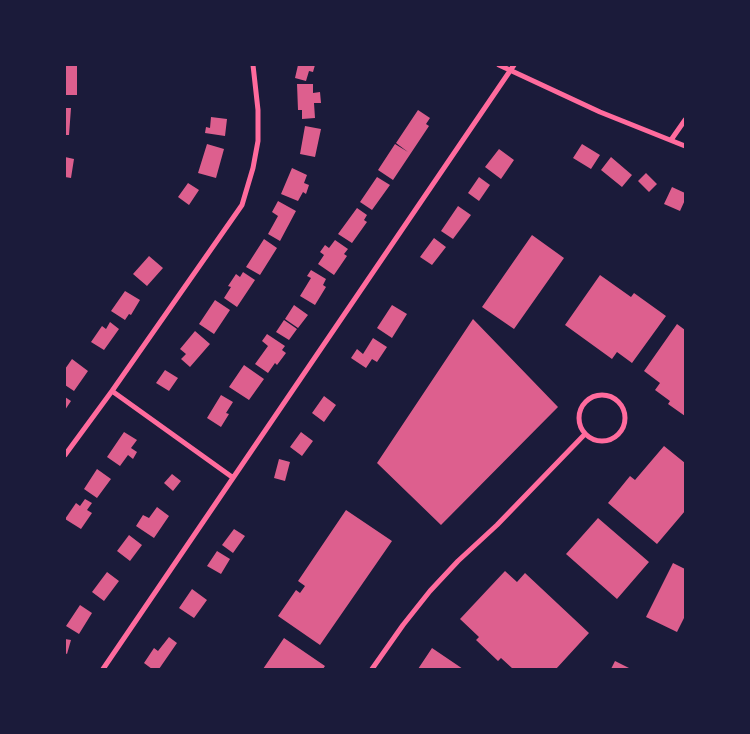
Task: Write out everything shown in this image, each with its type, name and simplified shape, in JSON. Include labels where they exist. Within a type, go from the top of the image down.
[{"type":"street","points":[[65,455],[242,205],[253,168],[258,141],[258,110],[253,65]]},
{"type":"street","points":[[499,65],[600,112],[685,146]]},
{"type":"street","points":[[103,669],[514,65]]},
{"type":"street","points":[[671,140],[685,120]]},
{"type":"street","points":[[112,391],[232,477]]},
{"type":"street","points":[[601,394],[616,398],[625,411],[626,419],[620,433],[607,441],[592,439],[585,434],[581,428],[579,414],[581,406],[586,400],[601,394]]},
{"type":"street","points":[[372,669],[430,591],[585,434]]},
{"type":"building","points":[[65,65],[77,65],[77,95],[65,95]]},
{"type":"building","points":[[298,65],[315,65],[313,72],[309,71],[306,81],[295,78]]},
{"type":"building","points":[[297,84],[313,84],[313,93],[320,92],[321,103],[314,103],[315,118],[302,119],[302,110],[298,110]]},
{"type":"building","points":[[65,108],[71,108],[69,135],[65,135]]},
{"type":"building","points":[[418,110],[430,118],[426,124],[429,126],[393,180],[378,170],[395,144],[408,152],[396,143]]},
{"type":"building","points":[[211,117],[227,119],[225,136],[205,133],[206,127],[210,128]]},
{"type":"building","points":[[305,126],[321,129],[315,157],[300,154]]},
{"type":"building","points":[[207,144],[224,149],[216,178],[198,173]]},
{"type":"building","points":[[582,144],[600,155],[591,169],[573,158]]},
{"type":"building","points":[[499,149],[514,160],[501,179],[485,167]]},
{"type":"building","points":[[65,157],[74,159],[71,178],[65,177]]},
{"type":"building","points":[[611,157],[632,175],[622,187],[601,170]]},
{"type":"building","points":[[292,168],[307,175],[304,183],[309,185],[306,194],[303,192],[298,201],[281,194]]},
{"type":"building","points":[[646,173],[657,184],[649,192],[638,181]]},
{"type":"building","points":[[377,177],[390,185],[372,210],[360,202]]},
{"type":"building","points":[[479,177],[490,185],[479,201],[468,193]]},
{"type":"building","points":[[188,183],[199,190],[189,205],[178,197]]},
{"type":"building","points":[[672,187],[685,193],[685,200],[680,211],[664,204]]},
{"type":"building","points":[[278,201],[296,211],[280,241],[268,234],[278,216],[272,212]]},
{"type":"building","points":[[458,206],[471,215],[453,239],[441,231]]},
{"type":"building","points":[[357,208],[367,215],[364,220],[367,222],[352,243],[338,234]]},
{"type":"building","points":[[532,235],[564,258],[514,329],[482,307]]},
{"type":"building","points":[[434,238],[446,247],[432,265],[420,257]]},
{"type":"building","points":[[264,239],[277,248],[260,275],[246,267]]},
{"type":"building","points":[[335,240],[348,249],[344,254],[347,256],[334,275],[318,264],[324,255],[320,252],[325,245],[329,248]]},
{"type":"building","points":[[149,256],[163,268],[147,286],[133,274]]},
{"type":"building","points":[[311,270],[326,279],[323,285],[326,287],[315,305],[300,296],[311,278],[307,276]]},
{"type":"building","points":[[243,272],[255,280],[237,307],[224,298],[231,287],[228,286],[236,274],[240,277]]},
{"type":"building","points":[[600,275],[631,297],[634,293],[666,316],[632,363],[617,352],[612,359],[565,325]]},
{"type":"building","points":[[125,291],[140,300],[131,315],[129,314],[125,320],[111,311]]},
{"type":"building","points":[[215,300],[230,310],[214,334],[199,324]]},
{"type":"building","points":[[294,305],[308,315],[298,328],[285,319]]},
{"type":"building","points":[[392,305],[407,314],[392,338],[377,328]]},
{"type":"building","points":[[473,319],[558,407],[441,525],[377,463]]},
{"type":"building","points":[[284,320],[297,329],[289,340],[276,332]]},
{"type":"building","points":[[110,322],[119,329],[104,350],[91,342],[102,326],[106,329]]},
{"type":"building","points":[[677,324],[685,330],[685,416],[668,404],[670,401],[655,390],[660,383],[644,371]]},
{"type":"building","points":[[195,331],[210,344],[190,367],[181,359],[186,354],[180,349]]},
{"type":"building","points":[[267,334],[285,346],[282,350],[286,353],[268,373],[255,364],[268,346],[262,341]]},
{"type":"building","points":[[373,338],[387,347],[377,362],[372,359],[366,368],[351,358],[357,349],[363,354]]},
{"type":"building","points":[[72,359],[88,371],[74,391],[65,385],[65,369]]},
{"type":"building","points":[[244,365],[264,379],[249,400],[229,387]]},
{"type":"building","points":[[165,370],[178,378],[169,391],[156,383]]},
{"type":"building","points":[[221,395],[233,402],[226,413],[229,414],[221,427],[207,418]]},
{"type":"building","points":[[324,396],[336,405],[324,422],[312,413]]},
{"type":"building","points":[[65,397],[71,401],[65,410]]},
{"type":"building","points":[[124,432],[137,440],[131,448],[137,452],[133,459],[128,455],[120,466],[107,457]]},
{"type":"building","points":[[301,432],[313,441],[302,456],[290,447]]},
{"type":"building","points":[[664,446],[685,463],[685,511],[657,544],[608,503],[630,476],[635,480]]},
{"type":"building","points":[[279,459],[290,462],[285,481],[274,478]]},
{"type":"building","points":[[97,469],[111,479],[97,498],[84,489]]},
{"type":"building","points":[[172,474],[181,481],[173,491],[164,483]]},
{"type":"building","points":[[85,499],[92,503],[87,510],[92,513],[81,529],[65,519],[76,503],[80,506]]},
{"type":"building","points":[[157,507],[169,516],[154,538],[136,526],[143,515],[149,518]]},
{"type":"building","points":[[346,510],[392,541],[320,645],[278,616],[296,590],[300,593],[305,586],[298,581]]},
{"type":"building","points":[[598,518],[649,562],[617,599],[566,554]]},
{"type":"building","points":[[234,529],[245,536],[233,553],[222,545]]},
{"type":"building","points":[[129,535],[142,545],[130,561],[117,551]]},
{"type":"building","points":[[217,551],[230,559],[221,574],[207,566]]},
{"type":"building","points":[[673,563],[685,569],[685,616],[677,632],[646,617]]},
{"type":"building","points":[[505,571],[517,582],[525,573],[589,633],[556,669],[513,669],[501,658],[498,661],[476,640],[479,637],[460,619]]},
{"type":"building","points":[[107,572],[119,581],[104,601],[92,592]]},
{"type":"building","points":[[192,589],[207,600],[194,618],[179,608]]},
{"type":"building","points":[[80,605],[92,613],[79,634],[66,626]]},
{"type":"building","points":[[169,637],[177,643],[159,669],[152,669],[144,663],[154,648],[158,651]]},
{"type":"building","points":[[284,638],[325,666],[323,669],[263,669]]},
{"type":"building","points":[[65,639],[71,640],[67,654],[65,653]]},
{"type":"building","points":[[432,648],[463,669],[418,669]]},
{"type":"building","points":[[615,661],[631,669],[611,669]]}]
